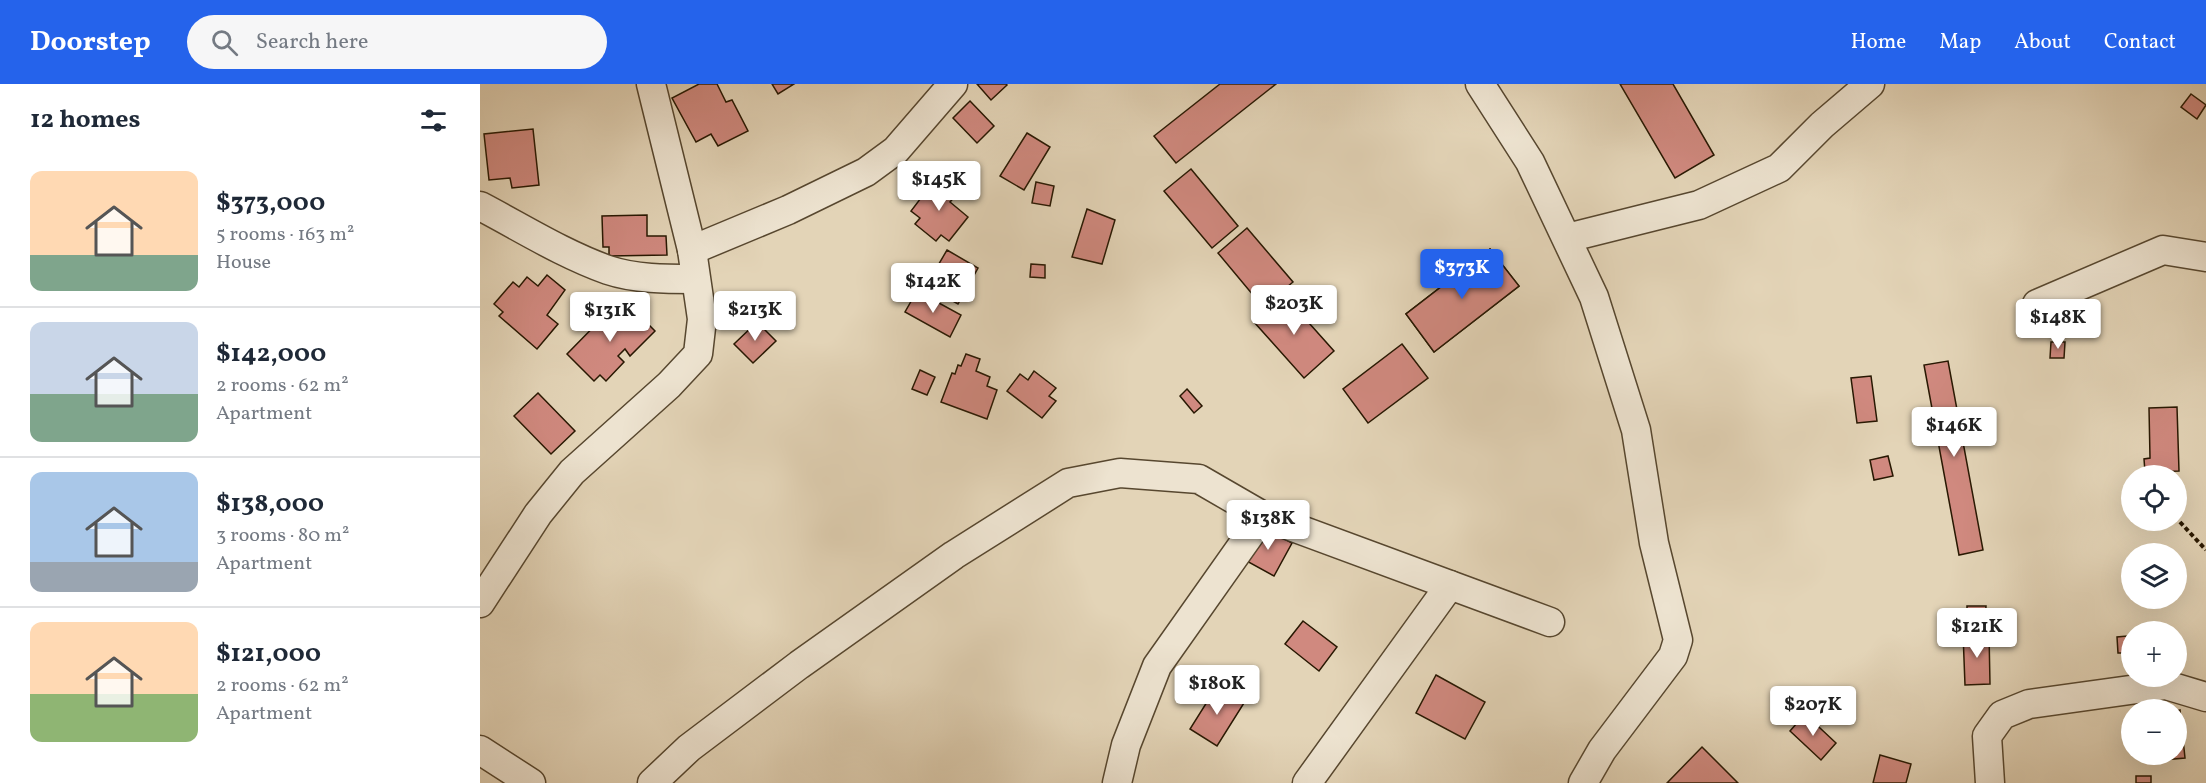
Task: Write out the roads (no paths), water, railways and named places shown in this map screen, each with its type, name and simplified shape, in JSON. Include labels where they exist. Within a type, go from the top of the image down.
[{"type":"street","points":[[480,603],[538,514],[572,472],[669,385],[698,354],[702,319],[694,279],[692,250],[651,84]]},
{"type":"street","points":[[692,250],[788,210],[866,172],[896,150],[954,84]]},
{"type":"street","points":[[1480,84],[1530,162],[1594,297],[1636,429],[1654,543],[1678,640],[1673,656],[1602,750],[1583,783]]},
{"type":"street","points":[[1567,238],[1699,205],[1779,168],[1822,125],[1870,84]]},
{"type":"street","points":[[480,206],[565,252],[609,270],[654,279],[694,279]]},
{"type":"street","points":[[2037,304],[2163,250],[2206,257]]},
{"type":"street","points":[[652,783],[689,748],[799,665],[954,555],[1068,483],[1120,473],[1199,479],[1263,516],[1550,622]]},
{"type":"street","points":[[1117,783],[1126,745],[1157,666],[1263,516]]},
{"type":"street","points":[[1307,783],[1450,585]]},
{"type":"street","points":[[1990,783],[1987,736],[2002,715],[2011,711],[2029,704],[2166,685],[2206,697]]},
{"type":"street","points":[[480,750],[531,783]]}]
